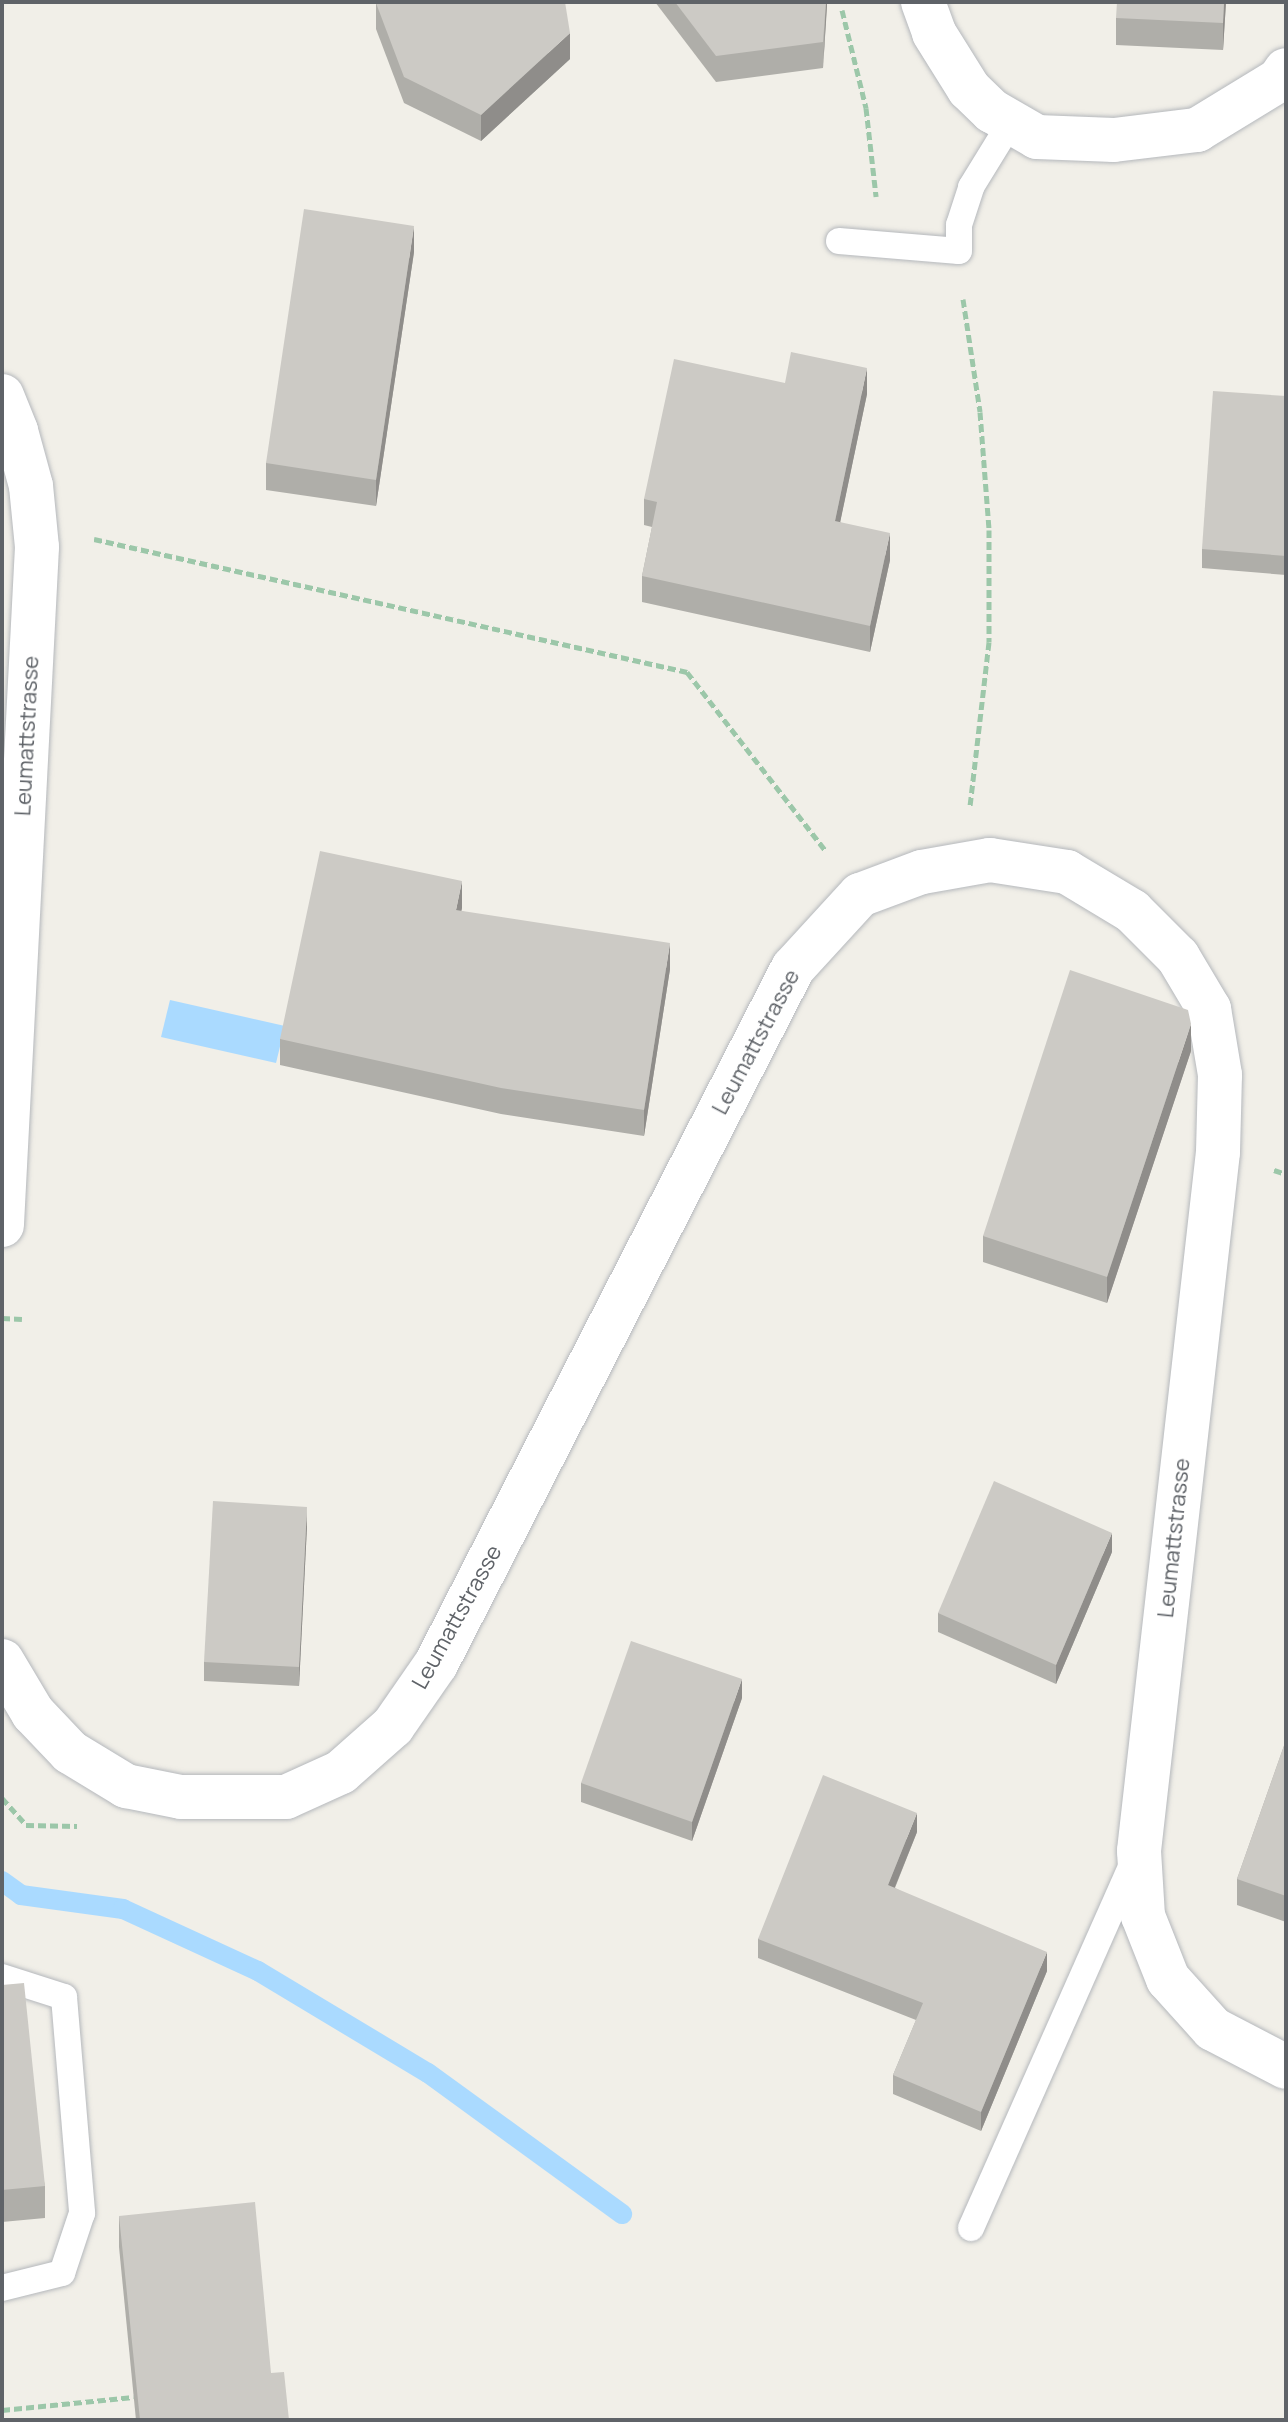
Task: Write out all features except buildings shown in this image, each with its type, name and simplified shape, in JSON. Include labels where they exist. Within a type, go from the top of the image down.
[{"type":"street","points":[[923,2],[934,33],[969,89],[992,111],[1037,137],[1114,140],[1197,130],[1279,80],[1286,70]]},
{"type":"street","name":"Leumattstrasse","points":[[2,396],[16,431],[31,486],[37,547],[2,1225]]},
{"type":"street","name":"Leumattstrasse","points":[[2,1661],[33,1713],[70,1752],[126,1786],[181,1797],[286,1797],[341,1772],[393,1726],[436,1664],[793,968],[860,895],[922,872],[990,860],[1067,872],[1132,911],[1178,957],[1209,1009],[1220,1075],[1218,1152],[1139,1851],[1143,1916],[1168,1979],[1213,2029],[1286,2067]]},
{"type":"lane","points":[[839,241],[959,251],[959,225],[971,187],[1011,122]]},
{"type":"lane","points":[[971,2228],[1139,1851]]},
{"type":"lane","points":[[2,1977],[64,1997],[82,2213],[62,2273],[2,2288]]},
{"type":"path","points":[[842,10],[866,108],[881,245]]},
{"type":"path","points":[[959,251],[980,412],[989,530],[989,642],[970,817]]},
{"type":"path","points":[[81,536],[687,672],[833,860]]},
{"type":"path","points":[[2,1318],[22,1319]]},
{"type":"path","points":[[2,2410],[133,2397]]},
{"type":"water","points":[[170,1000],[285,1026],[276,1063],[161,1037]]},
{"type":"waterway","points":[[2,1881],[21,1895],[123,1909],[258,1971],[428,2073],[622,2214]]}]
